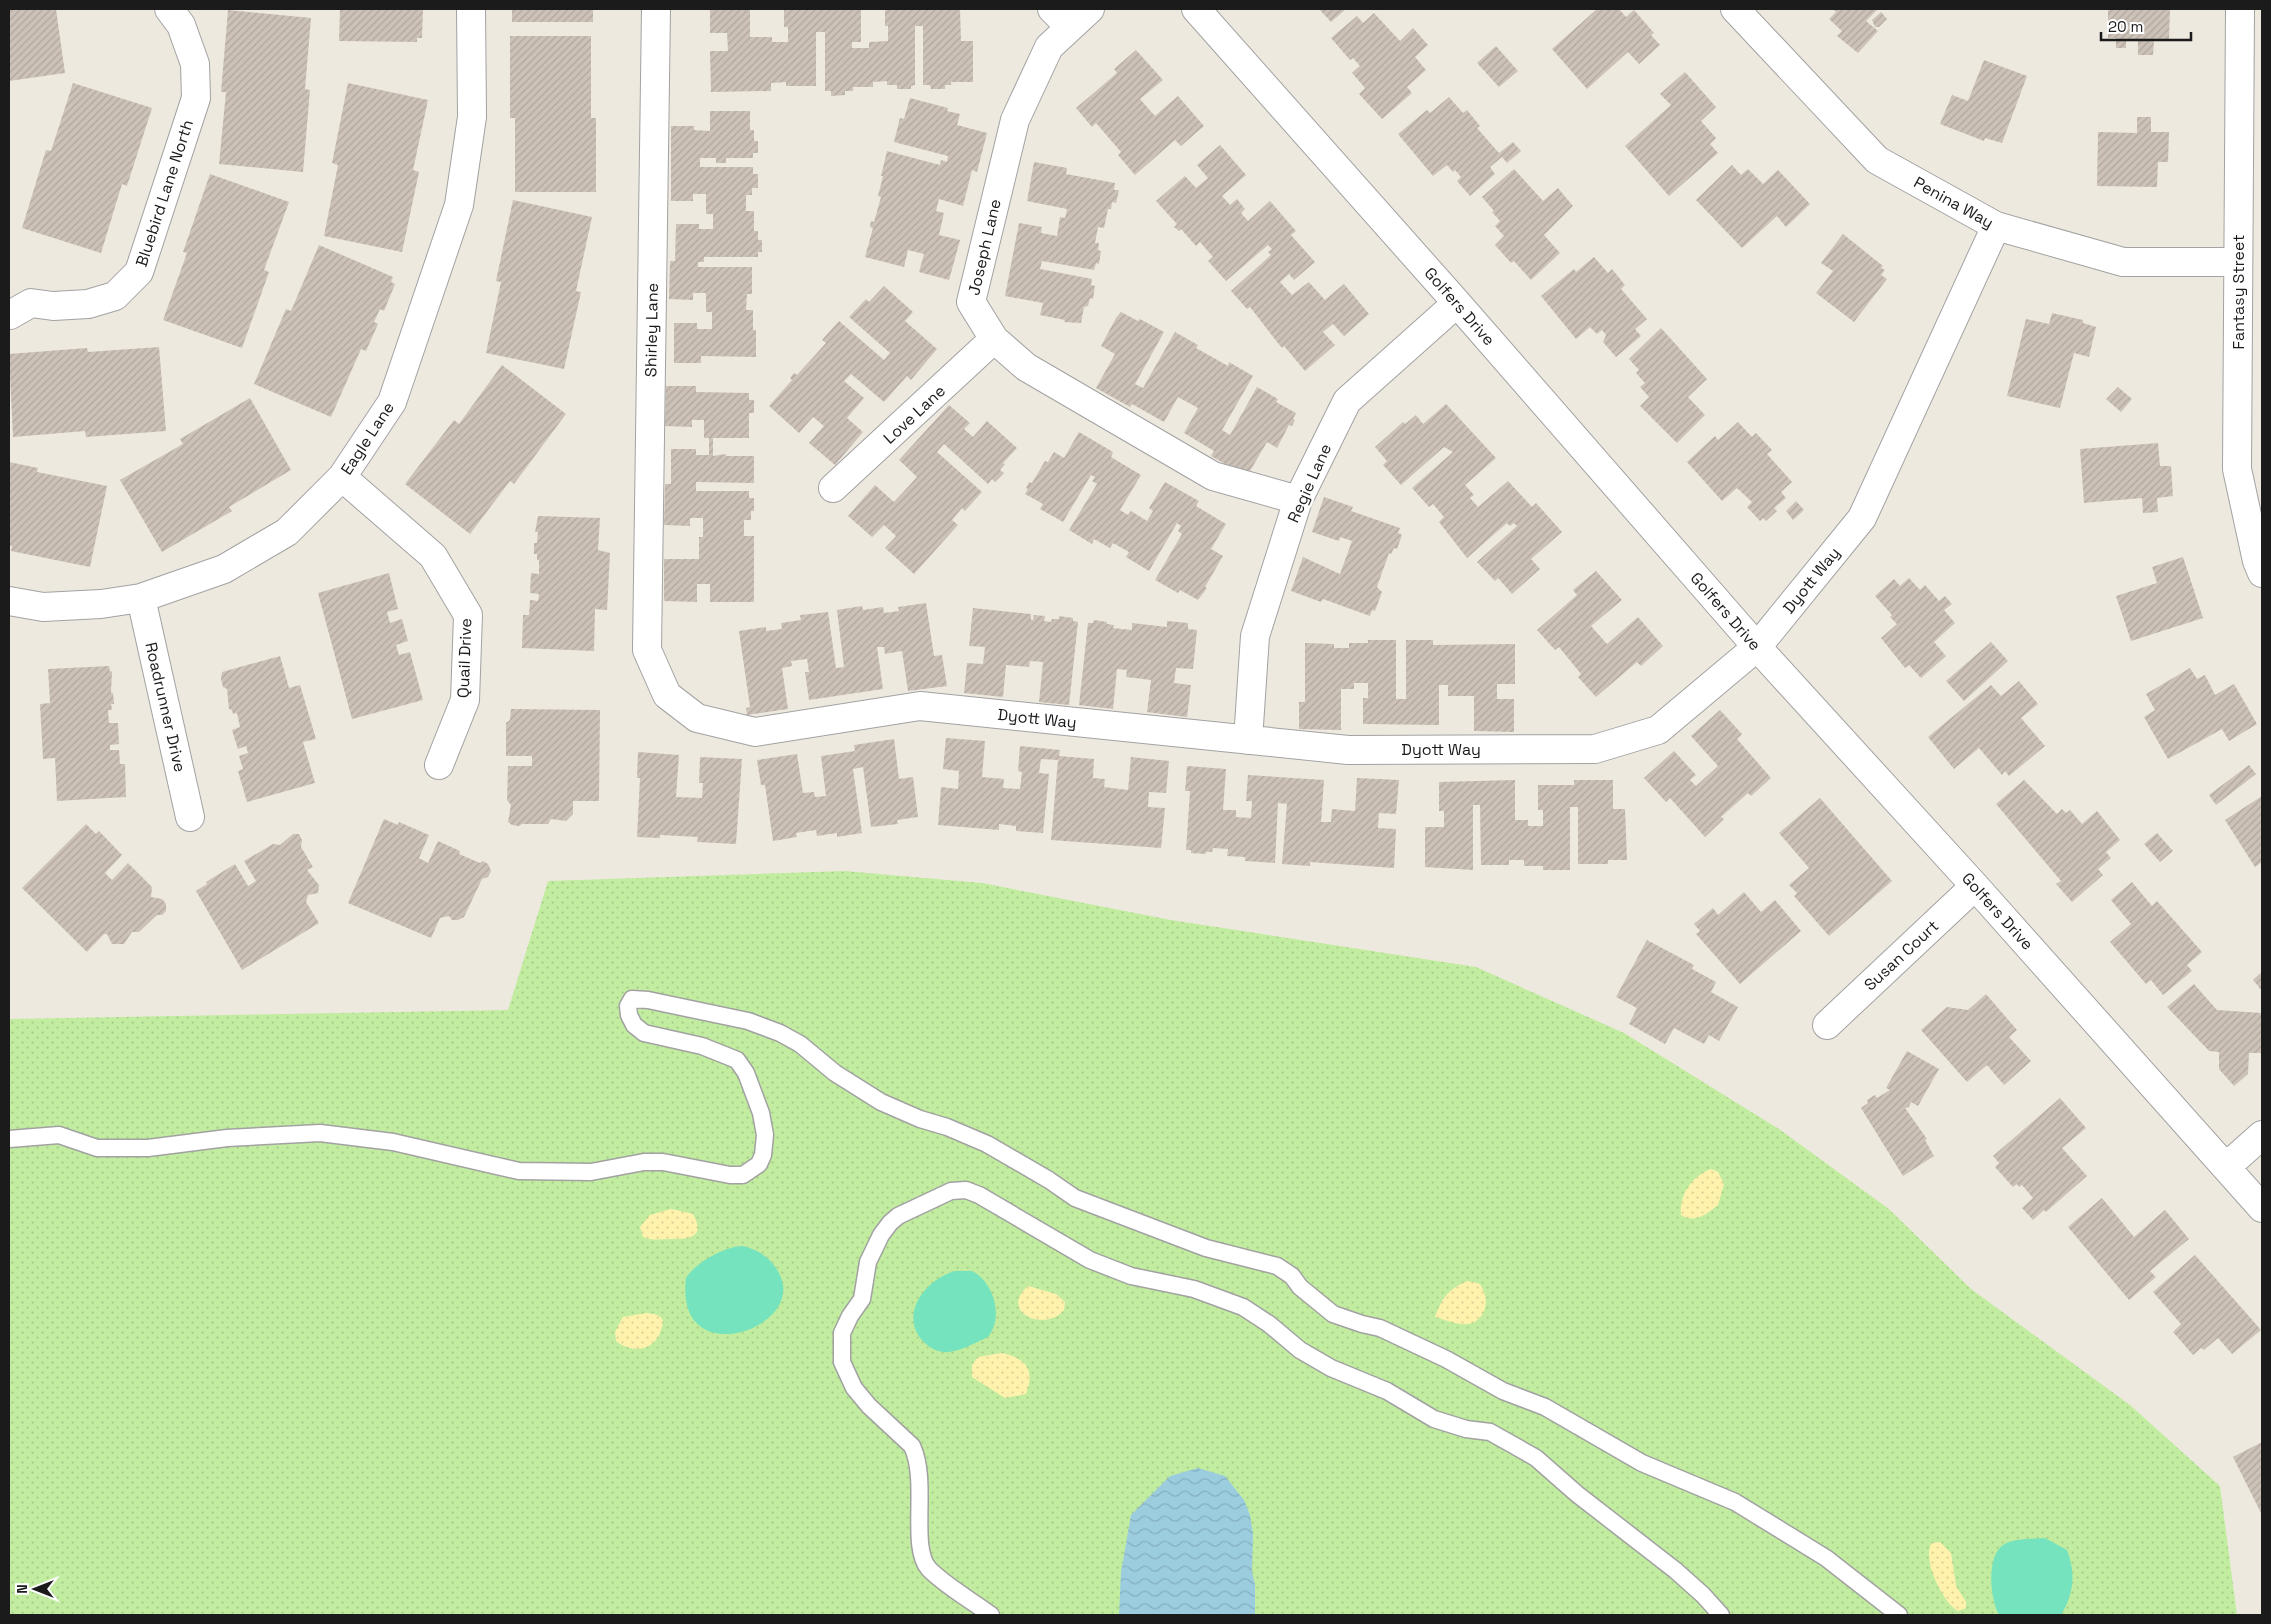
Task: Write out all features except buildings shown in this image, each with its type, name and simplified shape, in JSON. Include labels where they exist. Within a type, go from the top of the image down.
[{"type":"street","name":"Bluebird Lane North","points":[[10,315],[31,303],[53,306],[88,304],[116,296],[139,272],[196,98],[196,64],[181,25],[169,9]]},
{"type":"street","name":"Eagle Lane","points":[[9,601],[43,607],[101,604],[141,598],[224,569],[287,532],[342,477],[392,402],[459,205],[472,116],[471,9]]},
{"type":"street","name":"Shirley Lane","points":[[647,650],[656,9]]},
{"type":"street","name":"Joseph Lane","points":[[1090,9],[1060,17],[1049,47],[1015,120],[971,302],[994,340],[1026,366],[1214,476],[1298,500]]},
{"type":"street","name":"Golfers Drive","points":[[1196,9],[1457,303],[1757,647],[1975,886],[2262,1208]]},
{"type":"street","name":"Penina Way","points":[[1735,9],[1877,160],[1996,226],[2123,262],[2237,262]]},
{"type":"street","name":"Fantasy Street","points":[[2240,9],[2237,469],[2257,561],[2262,573]]},
{"type":"street","name":"Dyott Way","points":[[647,650],[667,695],[697,718],[755,732],[920,706],[1348,750],[1595,749],[1658,730],[1757,647],[1862,518],[1996,226]]},
{"type":"street","name":"Regie Lane","points":[[1248,740],[1255,636],[1298,500],[1346,402],[1457,303]]},
{"type":"street","name":"Love Lane","points":[[833,488],[994,340]]},
{"type":"street","name":"Quail Drive","points":[[342,477],[433,556],[468,614],[465,700],[439,765]]},
{"type":"street","name":"Roadrunner Drive","points":[[141,598],[190,816]]},
{"type":"street","name":"Susan Court","points":[[1827,1025],[1975,886]]},
{"type":"street","points":[[2226,1167],[2262,1135]]},
{"type":"lane","points":[[9,1139],[59,1135],[97,1148],[148,1148],[227,1138],[320,1133],[393,1142],[519,1171],[591,1172],[644,1162],[663,1162],[730,1175],[743,1175],[759,1164],[763,1155],[764,1135],[758,1105],[746,1073],[737,1060],[702,1046],[644,1033],[634,1025],[629,1015],[628,1006],[632,999],[648,1000],[748,1021],[791,1038],[835,1073],[881,1102],[920,1119],[947,1126],[988,1144],[1049,1180],[1075,1198],[1206,1248],[1277,1266],[1292,1276],[1300,1287],[1333,1314],[1380,1328],[1446,1358],[1504,1391],[1545,1406],[1642,1463],[1735,1502],[1826,1558],[1899,1615]]},
{"type":"lane","points":[[991,1615],[928,1568],[920,1553],[921,1488],[916,1455],[912,1446],[869,1406],[854,1388],[842,1362],[842,1333],[850,1316],[862,1299],[865,1269],[881,1235],[898,1216],[951,1191],[966,1190],[978,1195],[1104,1266],[1130,1276],[1194,1289],[1243,1307],[1263,1320],[1300,1350],[1331,1368],[1387,1391],[1434,1419],[1466,1429],[1490,1432],[1536,1458],[1577,1494],[1675,1570],[1703,1595],[1721,1615]]},
{"type":"green space","points":[[845,871],[982,883],[1171,920],[1476,967],[1624,1033],[1779,1129],[1889,1209],[1971,1289],[2130,1405],[2220,1486],[2237,1615],[9,1615],[9,1019],[508,1010],[548,881]]},
{"type":"green space","points":[[743,1246],[759,1252],[772,1263],[779,1273],[783,1293],[775,1311],[760,1324],[739,1332],[718,1334],[700,1326],[688,1308],[686,1278],[690,1272],[711,1256],[728,1249]]},
{"type":"green space","points":[[955,1271],[972,1271],[986,1283],[994,1301],[996,1310],[995,1320],[993,1329],[988,1337],[959,1350],[943,1352],[929,1347],[918,1335],[914,1324],[914,1313],[917,1302],[924,1292],[943,1276]]},
{"type":"green space","points":[[2045,1538],[2067,1550],[2072,1567],[2071,1591],[2061,1615],[1999,1615],[1993,1599],[1991,1578],[1994,1559],[1998,1551],[2003,1545],[2012,1541]]},
{"type":"sand","points":[[1711,1169],[1718,1172],[1724,1184],[1718,1205],[1701,1217],[1686,1218],[1681,1215],[1681,1208],[1682,1200],[1688,1187],[1698,1176]]},
{"type":"sand","points":[[671,1209],[693,1214],[698,1228],[694,1236],[678,1239],[643,1237],[640,1227],[650,1215]]},
{"type":"sand","points":[[1468,1281],[1480,1284],[1485,1294],[1485,1307],[1480,1318],[1469,1324],[1462,1324],[1435,1317],[1447,1294]]},
{"type":"sand","points":[[1028,1286],[1056,1294],[1065,1302],[1064,1310],[1056,1317],[1046,1320],[1028,1316],[1021,1311],[1018,1304],[1020,1295]]},
{"type":"sand","points":[[647,1313],[657,1315],[663,1320],[661,1330],[654,1342],[648,1346],[636,1349],[629,1348],[616,1341],[615,1332],[623,1317]]},
{"type":"sand","points":[[1002,1353],[1018,1358],[1027,1366],[1030,1378],[1026,1394],[1005,1398],[972,1377],[972,1365],[978,1357]]},
{"type":"sand","points":[[1940,1542],[1951,1553],[1956,1586],[1966,1602],[1966,1608],[1958,1611],[1940,1590],[1931,1569],[1929,1550],[1932,1543]]},
{"type":"water","points":[[1198,1468],[1225,1476],[1244,1500],[1250,1515],[1253,1534],[1252,1572],[1255,1584],[1255,1615],[1119,1615],[1121,1572],[1131,1515],[1170,1476]]}]
